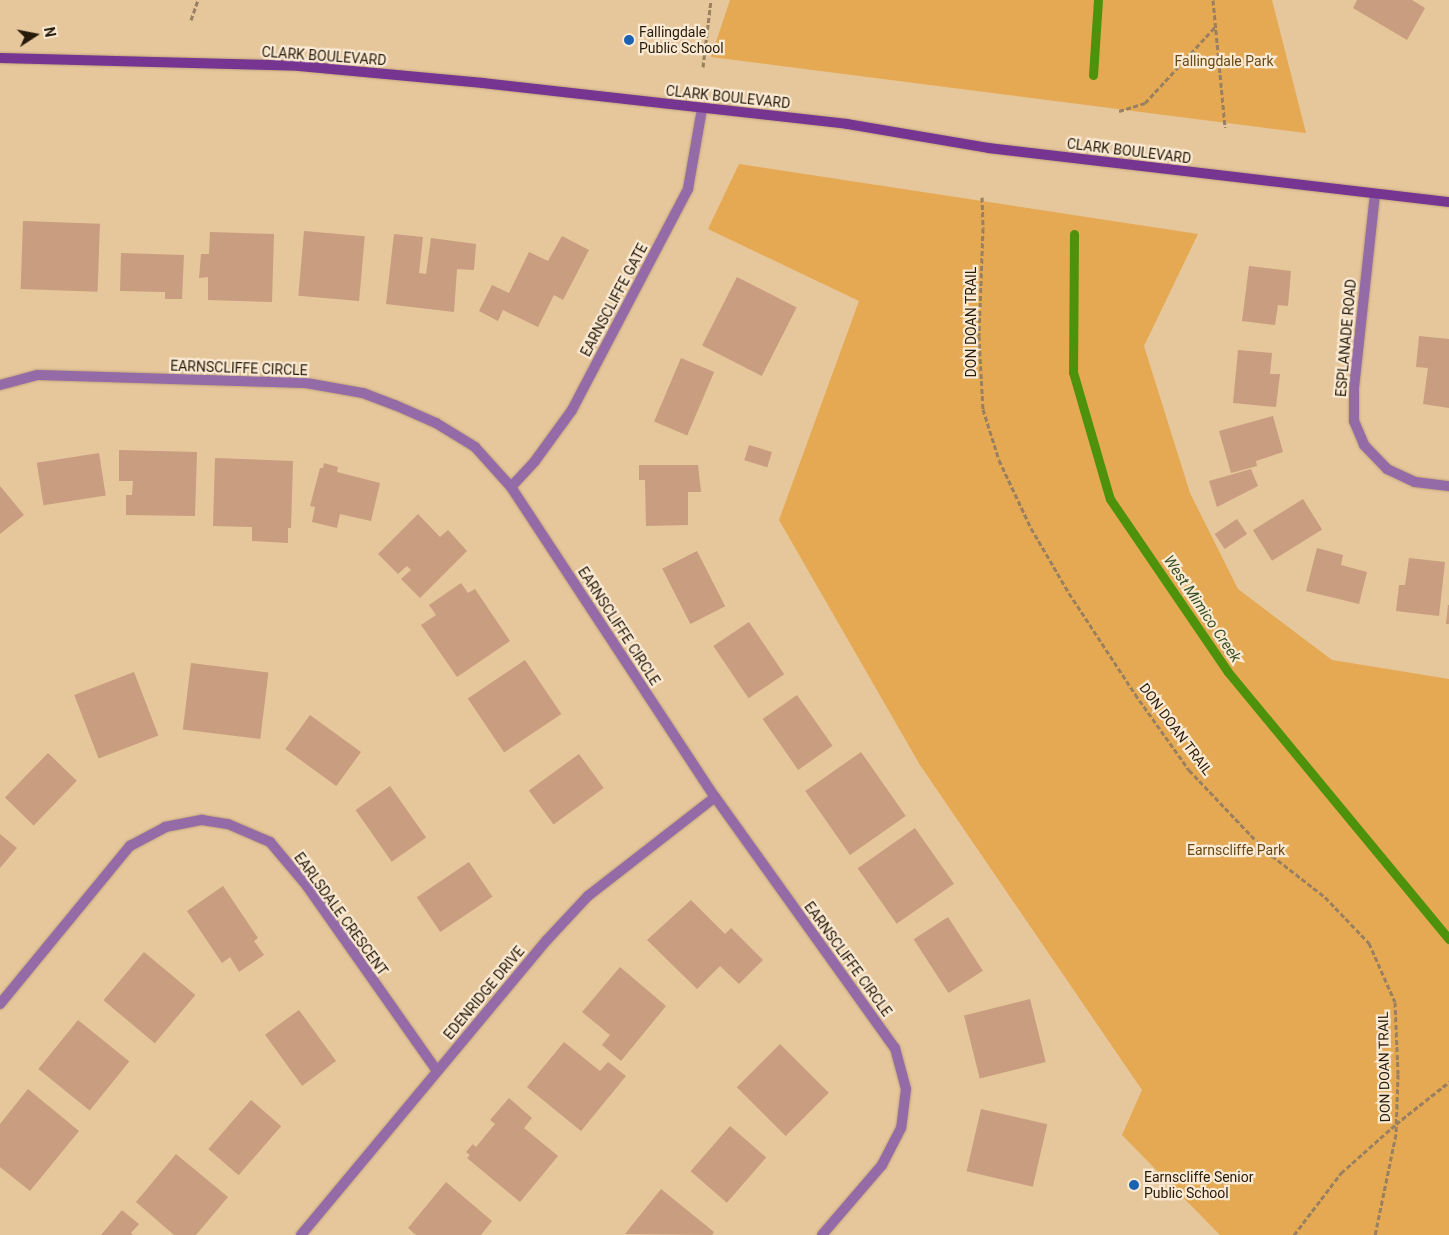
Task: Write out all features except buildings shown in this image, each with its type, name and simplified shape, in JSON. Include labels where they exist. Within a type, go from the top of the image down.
[{"type":"street","name":"CLARK BOULEVARD","points":[[0,58],[299,66],[483,83],[847,124],[989,148],[1449,202]]},
{"type":"street","name":"EARNSCLIFFE GATE","points":[[511,486],[535,461],[572,410],[688,189],[702,108]]},
{"type":"street","name":"ESPLANADE ROAD","points":[[1375,194],[1354,386],[1354,421],[1364,445],[1387,469],[1415,482],[1449,486]]},
{"type":"street","name":"EARNSCLIFFE CIRCLE","points":[[0,385],[38,375],[306,383],[363,394],[395,405],[444,428],[475,447],[511,486],[715,797],[895,1048],[906,1089],[901,1128],[882,1165],[822,1235]]},
{"type":"street","name":"EDENRIDGE DRIVE","points":[[301,1235],[546,941],[588,896],[715,797]]},
{"type":"street","name":"EARLSDALE CRESCENT","points":[[0,1004],[130,846],[165,827],[202,820],[228,824],[270,842],[307,886],[437,1071]]},
{"type":"path","points":[[191,20],[198,0]]},
{"type":"path","points":[[703,67],[711,0]]},
{"type":"path","points":[[1213,0],[1225,127]]},
{"type":"path","points":[[1119,111],[1145,103],[1215,27]]},
{"type":"path","name":"DON DOAN TRAIL","points":[[982,197],[984,228],[979,336],[983,409],[999,460],[1031,528],[1069,593],[1135,694],[1189,770],[1266,851],[1325,897],[1369,943],[1394,1002],[1398,1074],[1396,1124],[1375,1235]]},
{"type":"path","points":[[1294,1235],[1341,1173],[1396,1124],[1449,1082]]},
{"type":"green space","name":"Fallingdale Park","points":[[730,0],[1272,0],[1306,133],[711,57]]},
{"type":"green space","name":"Earnscliffe Park","points":[[739,164],[1198,234],[1144,346],[1190,493],[1238,589],[1332,660],[1449,679],[1449,1235],[1220,1235],[1122,1135],[1142,1090],[920,765],[779,520],[859,301],[708,229]]},
{"type":"waterway","name":"West Mimico Creek","points":[[1093,75],[1098,0]]},
{"type":"waterway","name":"West Mimico Creek","points":[[1074,234],[1073,372],[1110,499],[1228,672],[1449,939]]},
{"type":"place","name":"Fallingdale Public School","points":[[629,40]]},
{"type":"place","name":"Earnscliffe Senior Public School","points":[[1134,1185]]}]
